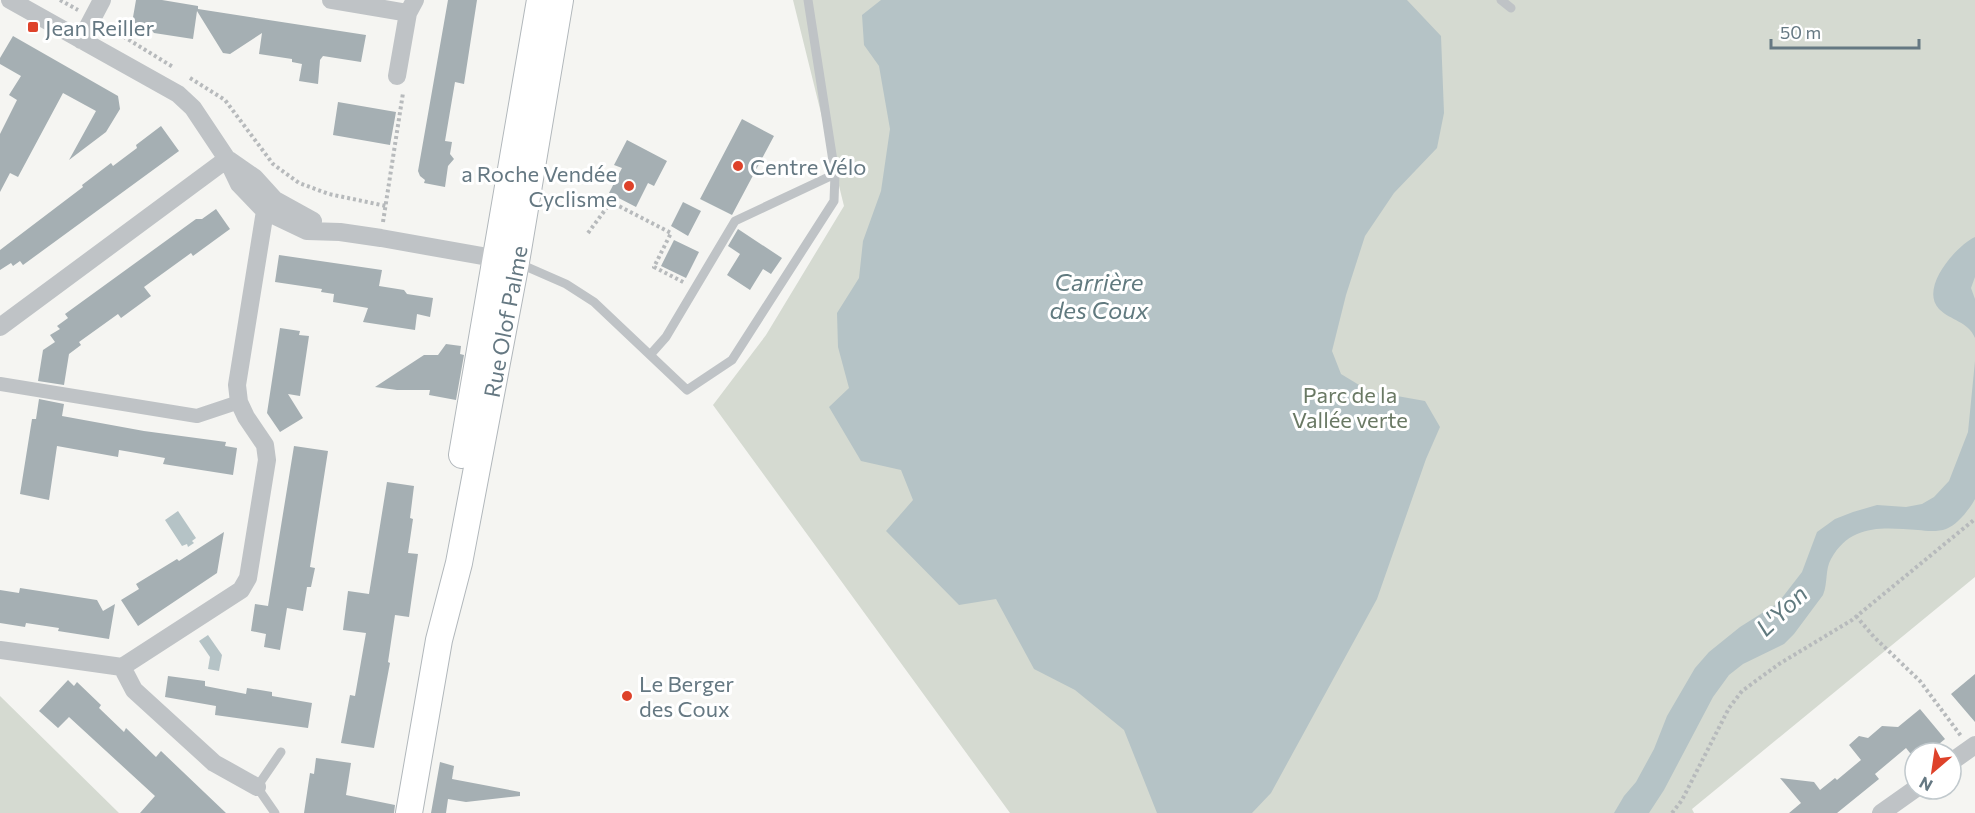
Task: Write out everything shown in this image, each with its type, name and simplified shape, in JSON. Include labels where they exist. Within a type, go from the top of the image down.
[{"type":"main road","name":"Rue Olof Palme","points":[[505,260],[540,0]]},
{"type":"main road","name":"Rue Olof Palme","points":[[409,813],[439,640],[445,558],[560,0]]},
{"type":"street","points":[[10,0],[178,94],[193,108],[227,159],[239,184],[307,231],[340,232],[381,238],[505,260]]},
{"type":"street","points":[[81,40],[102,0]]},
{"type":"street","points":[[332,0],[412,7],[397,76]]},
{"type":"street","points":[[0,327],[227,159]]},
{"type":"street","points":[[0,650],[122,667],[241,590],[248,578],[267,460],[265,445],[239,402],[237,386],[270,205]]},
{"type":"street","points":[[0,384],[197,416],[239,402]]},
{"type":"street","points":[[122,667],[134,690],[214,762],[257,787]]},
{"type":"street","points":[[1881,813],[1903,797]]},
{"type":"lane","points":[[505,260],[566,284],[594,302],[687,390],[732,360],[834,201],[835,174],[808,0]]},
{"type":"lane","points":[[1502,0],[1511,8]]},
{"type":"lane","points":[[650,355],[666,337],[735,221],[835,174]]},
{"type":"lane","points":[[275,813],[257,787],[280,752]]},
{"type":"path","points":[[60,0],[178,70]]},
{"type":"path","points":[[187,76],[225,100],[273,164],[299,183],[329,194],[386,206]]},
{"type":"path","points":[[381,238],[405,83],[397,76]]},
{"type":"path","points":[[588,232],[611,201],[671,233],[654,267],[695,288]]},
{"type":"path","points":[[1672,813],[1682,800],[1729,708],[1742,692],[1779,664],[1856,616],[1975,519]]},
{"type":"path","points":[[1856,616],[1874,637],[1920,681],[1973,747]]},
{"type":"green space","name":"Parc de la Vallée verte","points":[[793,0],[1975,0],[1975,577],[1692,809],[1694,813],[1010,813],[713,405],[766,335],[844,206]]},
{"type":"green space","points":[[0,696],[119,813],[0,813]]},
{"type":"water","name":"Carrière des Coux","points":[[881,0],[1407,0],[1441,36],[1444,113],[1437,148],[1394,193],[1365,236],[1346,295],[1332,351],[1341,374],[1369,391],[1425,401],[1440,427],[1426,459],[1377,599],[1271,793],[1252,813],[1157,813],[1124,730],[1075,690],[1034,669],[996,599],[959,605],[886,531],[913,500],[901,470],[861,461],[829,407],[849,388],[838,347],[837,313],[859,278],[863,241],[881,191],[890,129],[879,66],[864,45],[862,15]]},
{"type":"water","points":[[1975,237],[1975,277],[1971,288],[1975,299],[1975,338],[1968,328],[1939,309],[1934,300],[1934,290],[1942,268],[1959,249]]},
{"type":"water","name":"L'Yon","points":[[1975,361],[1975,499],[1966,512],[1954,524],[1943,530],[1869,530],[1848,539],[1839,547],[1829,563],[1823,595],[1794,634],[1784,644],[1743,664],[1729,675],[1713,697],[1664,790],[1649,813],[1614,813],[1636,782],[1654,749],[1667,716],[1695,668],[1709,652],[1740,627],[1778,603],[1802,572],[1817,532],[1835,519],[1877,505],[1906,507],[1922,504],[1934,497],[1949,481],[1968,432]]},
{"type":"water","points":[[178,511],[196,538],[192,541],[194,543],[188,547],[187,544],[182,546],[165,520]]},
{"type":"water","points":[[208,635],[222,655],[219,671],[208,669],[210,657],[199,641]]},
{"type":"building","points":[[136,0],[162,0],[198,6],[198,9],[366,35],[361,62],[323,56],[320,60],[318,84],[299,81],[302,64],[292,62],[292,59],[259,54],[262,33],[230,54],[223,53],[197,11],[193,39],[154,33],[147,25],[132,23]]},
{"type":"building","points":[[448,0],[477,0],[464,84],[455,82],[445,141],[452,142],[450,154],[454,159],[448,166],[445,187],[424,183],[425,180],[418,171]]},
{"type":"building","points":[[13,36],[118,96],[120,109],[106,132],[69,160],[96,111],[63,93],[18,177],[10,173],[0,192],[0,134],[17,100],[9,95],[21,76],[0,64],[0,58]]},
{"type":"building","points":[[338,102],[396,112],[390,145],[333,135]]},
{"type":"building","points":[[742,119],[774,136],[732,215],[700,199]]},
{"type":"building","points":[[161,126],[179,151],[23,265],[20,261],[13,266],[11,263],[0,270],[0,250],[111,163],[113,166],[137,148],[136,145]]},
{"type":"building","points":[[627,140],[667,161],[654,186],[648,183],[636,207],[609,193],[622,168],[614,165]]},
{"type":"building","points":[[683,202],[701,211],[688,236],[671,226]]},
{"type":"building","points":[[216,209],[230,229],[193,256],[191,253],[144,287],[151,296],[121,318],[118,314],[79,342],[81,345],[69,354],[64,385],[38,381],[43,350],[55,342],[50,335],[60,329],[57,326],[68,318],[65,314],[196,219],[202,219]]},
{"type":"building","points":[[738,229],[782,258],[771,274],[763,269],[750,290],[727,275],[740,254],[728,246]]},
{"type":"building","points":[[674,240],[699,252],[686,278],[661,266]]},
{"type":"building","points":[[279,255],[382,270],[379,286],[433,298],[430,317],[417,314],[415,330],[363,322],[368,308],[333,302],[334,294],[321,292],[322,289],[275,282]]},
{"type":"building","points":[[280,328],[300,331],[299,335],[309,336],[300,396],[288,394],[303,418],[280,432],[267,413]]},
{"type":"building","points":[[446,344],[461,346],[460,354],[464,355],[456,400],[429,395],[430,390],[375,387],[424,355],[438,355]]},
{"type":"building","points":[[39,399],[64,404],[62,416],[144,431],[226,442],[225,446],[237,448],[233,475],[163,464],[165,458],[119,450],[118,457],[57,446],[49,500],[20,494],[32,419],[36,419]]},
{"type":"building","points":[[294,446],[328,451],[310,567],[315,568],[311,587],[307,587],[303,611],[287,608],[280,650],[264,647],[266,634],[251,631],[255,604],[268,606]]},
{"type":"building","points":[[387,482],[414,486],[410,518],[413,519],[408,553],[418,554],[409,617],[395,615],[388,662],[390,663],[374,748],[341,743],[350,695],[355,696],[366,633],[343,630],[348,591],[369,594]]},
{"type":"building","points":[[224,532],[217,573],[138,626],[121,600],[139,589],[136,584],[177,559],[179,561]]},
{"type":"building","points":[[20,588],[97,600],[103,611],[115,604],[109,639],[26,623],[25,627],[0,623],[0,590],[19,593]]},
{"type":"building","points":[[1975,674],[1975,722],[1951,694]]},
{"type":"building","points":[[168,676],[205,681],[205,686],[246,694],[247,688],[272,692],[272,696],[312,703],[308,728],[215,715],[216,706],[165,697]]},
{"type":"building","points":[[68,680],[74,686],[77,682],[124,732],[126,728],[156,757],[161,751],[226,813],[140,813],[155,796],[69,717],[58,728],[39,711]]},
{"type":"building","points":[[1920,709],[1945,739],[1943,741],[1903,741],[1903,751],[1875,774],[1879,779],[1837,813],[1789,813],[1801,803],[1780,778],[1814,782],[1820,790],[1835,778],[1837,780],[1861,760],[1849,745],[1859,736],[1868,738],[1882,726],[1898,727]]},
{"type":"building","points":[[316,758],[351,763],[346,795],[395,805],[394,813],[304,813],[310,773],[314,774]]},
{"type":"building","points":[[440,762],[454,766],[452,779],[520,792],[520,796],[466,802],[448,799],[446,813],[431,813]]},
{"type":"place","name":"Jean Reiller","points":[[33,27]]},
{"type":"place","name":"Centre Vélo","points":[[738,166]]},
{"type":"place","name":"a Roche Vendée Cyclisme","points":[[629,186]]},
{"type":"place","name":"Le Berger des Coux","points":[[627,696]]}]
